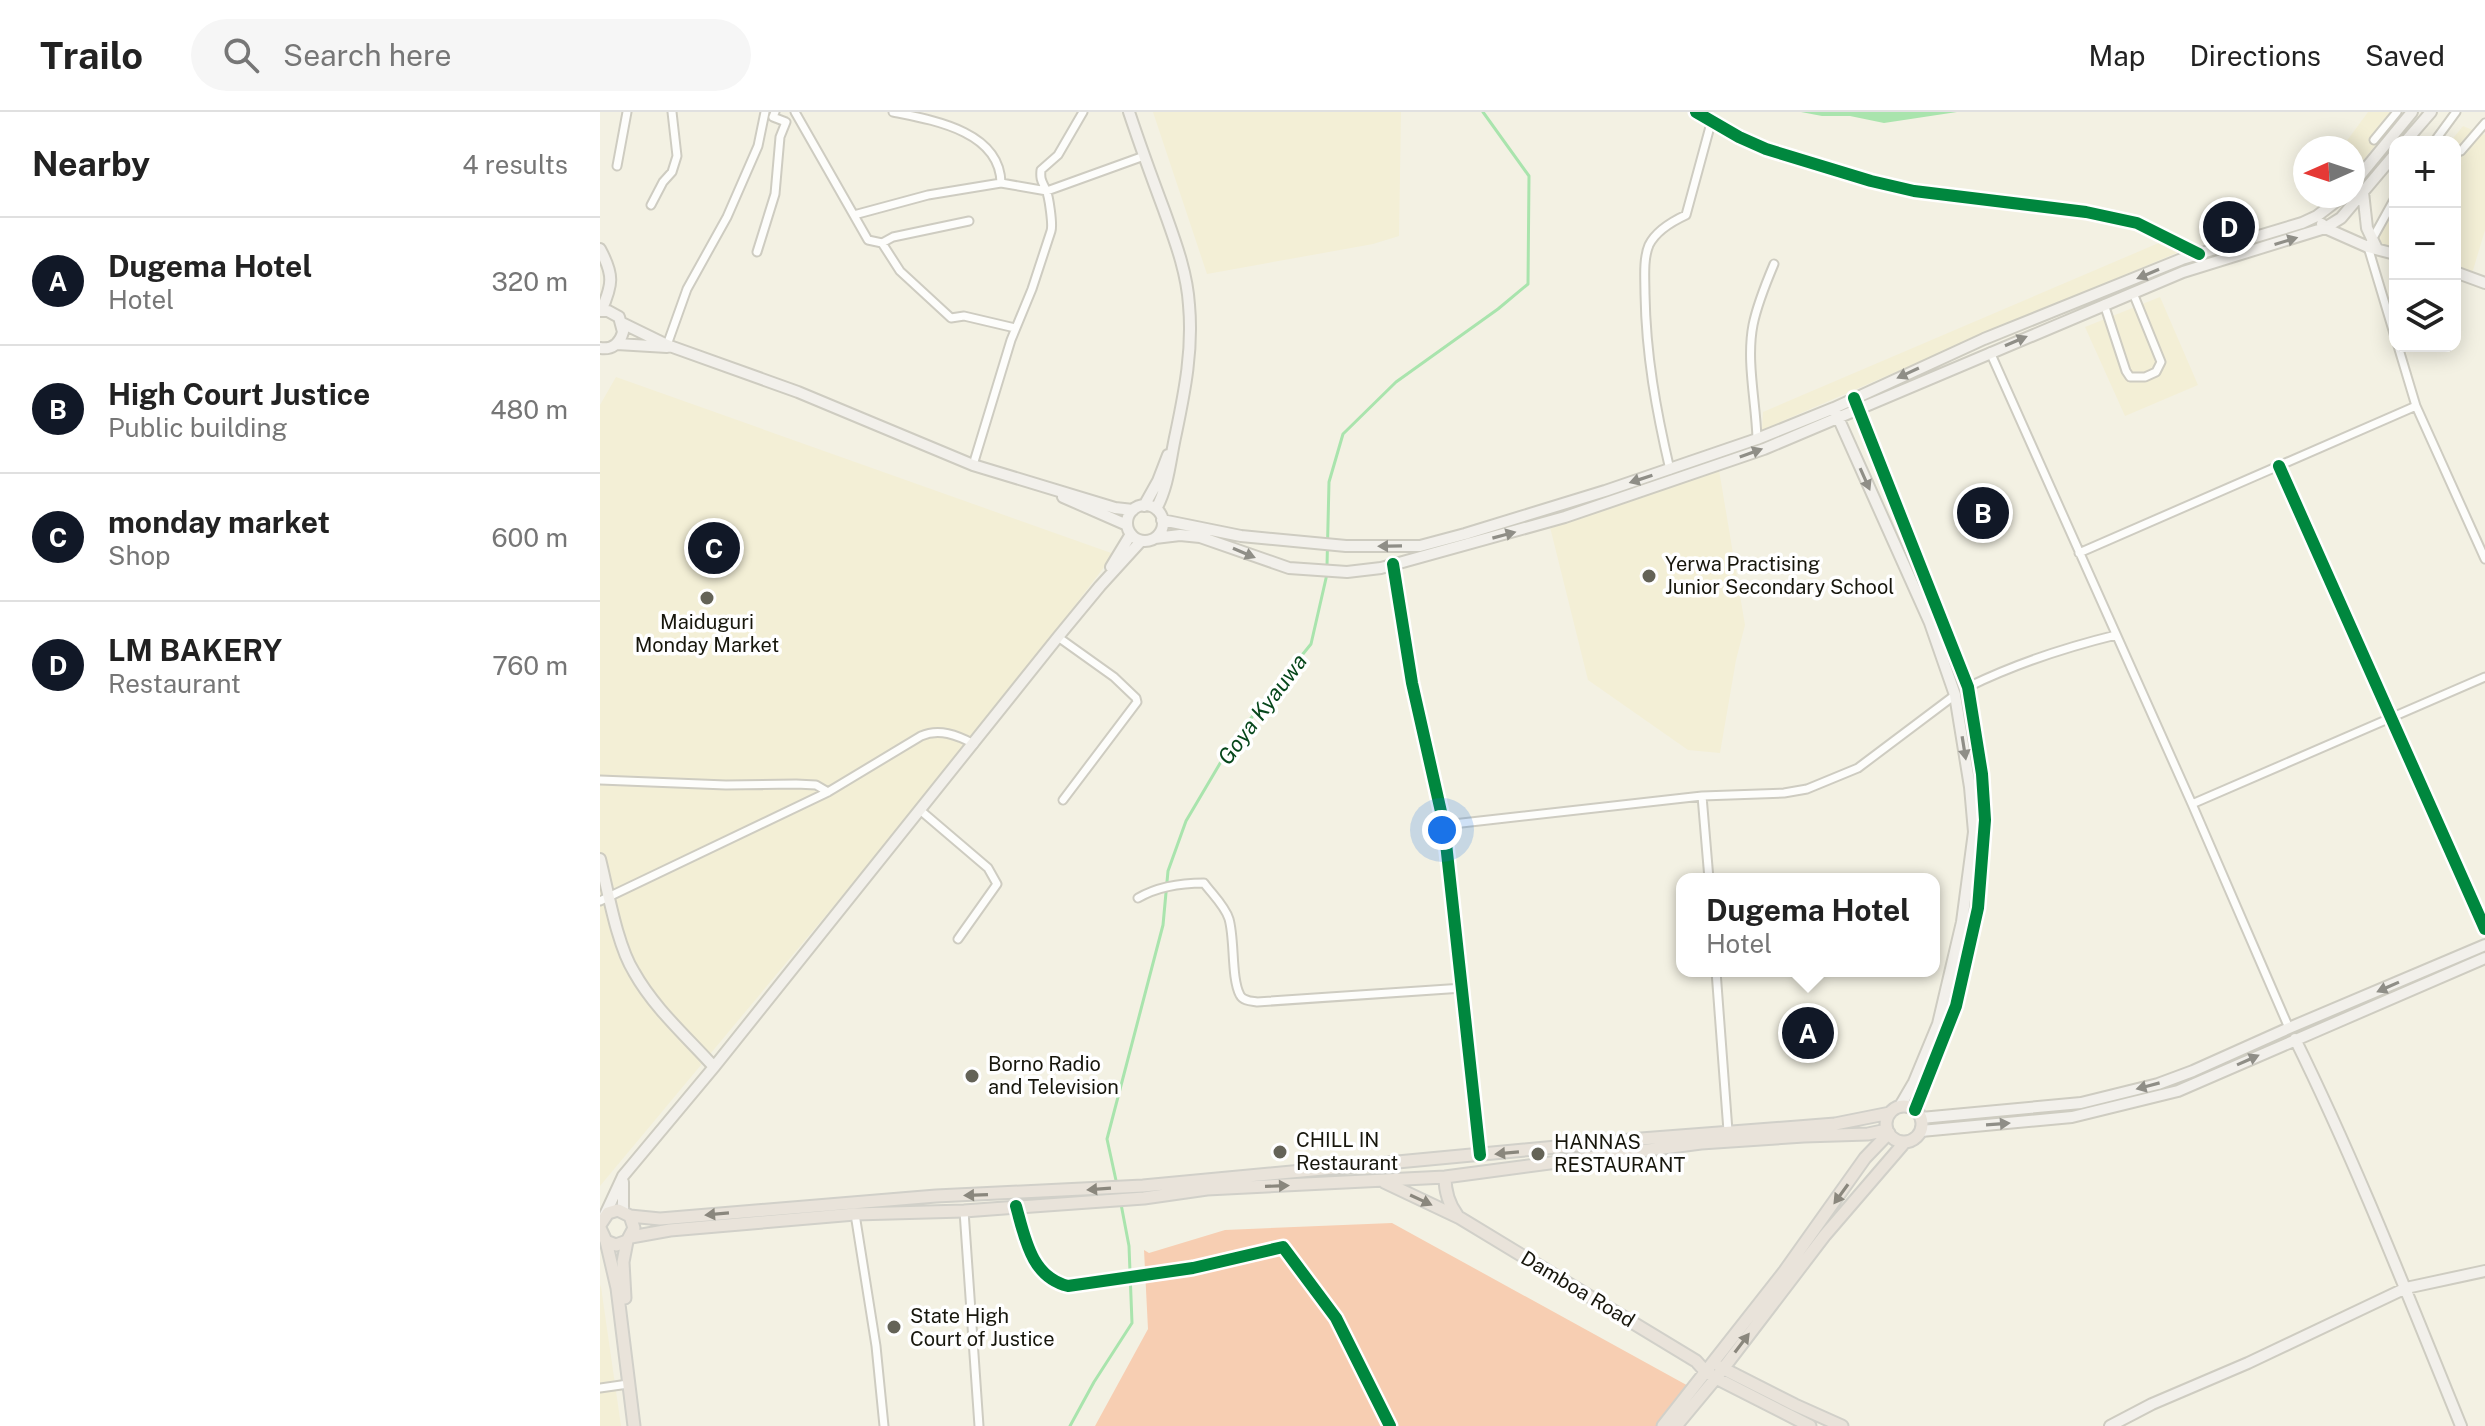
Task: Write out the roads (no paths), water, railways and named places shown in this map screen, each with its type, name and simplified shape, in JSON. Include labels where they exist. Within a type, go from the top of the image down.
[{"type":"main road","points":[[1129,112],[1176,244],[1189,302],[1191,333],[1186,385],[1170,472],[1156,509]]},
{"type":"main road","points":[[2365,169],[2412,112]]},
{"type":"main road","points":[[2410,136],[2431,112]]},
{"type":"main road","points":[[2365,190],[2389,161]]},
{"type":"main road","points":[[634,1426],[617,1288],[602,1228],[623,1176],[1058,637],[1141,541],[1180,535],[1200,537],[1289,568],[1347,572],[1393,564],[1565,517],[1764,449],[1984,339],[2199,254],[2317,216],[2327,208]]},
{"type":"main road","points":[[1856,403],[1990,352],[2183,272],[2325,228],[2349,208]]},
{"type":"main road","points":[[2364,208],[2372,245]]},
{"type":"main road","points":[[2317,216],[2325,228],[2389,252]]},
{"type":"main road","points":[[600,249],[611,277],[610,291],[600,311],[614,313],[622,323],[670,346],[798,392],[973,465],[1115,508],[1133,510],[1144,506],[1156,509],[1162,520],[1161,530],[1155,538]]},
{"type":"main road","points":[[2461,274],[2485,283]]},
{"type":"main road","points":[[617,344],[623,332],[622,323]]},
{"type":"main road","points":[[600,348],[617,344],[670,346]]},
{"type":"main road","points":[[1676,1426],[1825,1235],[1905,1142],[1916,1137],[1956,1006],[1978,908],[1985,820],[1982,774],[1968,687],[1856,403]]},
{"type":"main road","points":[[1162,520],[1241,536],[1295,542],[1420,546],[1670,470],[1836,412]]},
{"type":"main road","points":[[1663,1426],[1784,1272],[1865,1158],[1888,1132],[1887,1118],[1914,1082],[1938,1024],[1962,922],[1974,832],[1955,695],[1930,623],[1836,412]]},
{"type":"main road","points":[[1144,506],[1158,481],[1174,439]]},
{"type":"main road","points":[[1048,489],[1129,530],[1141,541]]},
{"type":"main road","points":[[1100,586],[1129,530],[1128,517],[1133,510]]},
{"type":"main road","points":[[600,859],[605,899],[633,971],[658,1005],[714,1067]]},
{"type":"main road","points":[[1919,1119],[2081,1103],[2130,1091],[2193,1071],[2485,945]]},
{"type":"main road","points":[[1143,1192],[1480,1155],[1835,1124],[1895,1110],[1919,1119],[2072,1117],[2178,1091],[2485,958]]},
{"type":"main road","points":[[2295,1039],[2406,1288],[2461,1426]]},
{"type":"main road","points":[[602,1228],[612,1211],[678,1218],[936,1196],[1055,1197],[1383,1182],[1445,1177],[1701,1143],[1888,1132],[1905,1142]]},
{"type":"main road","points":[[1854,1135],[1862,1140],[1866,1148],[1865,1158]]},
{"type":"main road","points":[[623,1176],[626,1214],[633,1224],[623,1262],[624,1292],[641,1426]]},
{"type":"main road","points":[[1445,1177],[1451,1206],[1460,1218]]},
{"type":"main road","name":"Damboa Road","points":[[1383,1182],[1460,1218],[1810,1426]]},
{"type":"main road","points":[[602,1228],[616,1245],[670,1230],[855,1214],[964,1211],[1016,1206],[1055,1197]]},
{"type":"main road","points":[[2110,1426],[2406,1288],[2485,1271]]},
{"type":"main road","name":"Damboa Road","points":[[1719,1373],[1842,1426]]},
{"type":"street","points":[[617,166],[627,112]]},
{"type":"street","points":[[651,205],[672,172],[677,156],[672,112]]},
{"type":"street","points":[[670,346],[687,289],[727,217],[758,146],[765,112]]},
{"type":"street","points":[[757,252],[775,194],[780,137],[786,122],[773,117],[775,112]]},
{"type":"street","points":[[795,112],[868,240],[882,243],[893,237],[969,221]]},
{"type":"street","points":[[893,112],[956,128],[969,135],[995,159],[1001,183]]},
{"type":"street","points":[[973,465],[1015,328],[1051,231],[1053,222],[1047,191],[1041,183],[1041,170],[1058,155],[1083,112]]},
{"type":"street","points":[[1696,112],[1711,123],[1766,149],[1871,181],[1914,191],[2086,212],[2137,223],[2199,254]]},
{"type":"street","points":[[2374,140],[2397,112]]},
{"type":"street","points":[[2438,136],[2456,112]]},
{"type":"street","points":[[1670,470],[1650,375],[1645,270],[1649,246],[1672,221],[1686,215],[1711,123]]},
{"type":"street","points":[[2461,151],[2485,123]]},
{"type":"street","points":[[854,215],[928,195],[1001,183],[1047,191],[1144,156]]},
{"type":"street","points":[[2389,313],[2372,245],[2390,208]]},
{"type":"street","points":[[882,243],[900,271],[951,318],[964,316],[1015,328]]},
{"type":"street","points":[[1757,439],[1751,353],[1753,323],[1774,264]]},
{"type":"street","points":[[2104,304],[2126,371],[2130,377],[2145,377],[2156,372],[2161,362],[2133,293]]},
{"type":"street","points":[[1990,352],[2289,1028]]},
{"type":"street","points":[[2400,352],[2416,406],[2485,559]]},
{"type":"street","points":[[2079,553],[2416,406]]},
{"type":"street","points":[[2279,466],[2485,929]]},
{"type":"street","points":[[1393,564],[1412,683],[1444,825],[1480,1155]]},
{"type":"street","points":[[1968,687],[2012,665],[2116,635]]},
{"type":"street","points":[[1058,637],[1114,677],[1137,702],[1063,800]]},
{"type":"street","points":[[2192,804],[2485,677]]},
{"type":"street","points":[[1444,825],[1702,796],[1784,793],[1807,789],[1858,768],[1955,695]]},
{"type":"street","points":[[605,899],[828,792],[921,736],[933,731],[960,736],[974,744]]},
{"type":"street","points":[[600,780],[816,785],[828,792]]},
{"type":"street","points":[[1702,796],[1708,873]]},
{"type":"street","points":[[920,810],[988,868],[997,884],[958,939]]},
{"type":"street","points":[[1138,898],[1148,892],[1185,883],[1204,883],[1228,915],[1240,995],[1244,1000],[1257,1002],[1463,988]]},
{"type":"street","points":[[1716,977],[1728,1131]]},
{"type":"street","points":[[1016,1206],[1028,1251],[1054,1283],[1068,1286],[1193,1268],[1283,1247],[1336,1318],[1390,1426]]},
{"type":"street","points":[[964,1211],[979,1426]]},
{"type":"street","points":[[855,1214],[876,1346],[884,1426]]},
{"type":"street","points":[[600,1388],[628,1384]]},
{"type":"waterway","name":"Goya Kyauwa","points":[[1327,566],[1329,482],[1343,434],[1396,382],[1528,284],[1529,176],[1483,112]]},
{"type":"waterway","name":"Goya Kyauwa","points":[[1117,1185],[1107,1139],[1163,925],[1168,871],[1186,821],[1235,738],[1311,644],[1327,574]]},
{"type":"waterway","name":"Goya Kyauwa","points":[[1070,1426],[1132,1323],[1129,1246],[1121,1204]]},
{"type":"place","name":"LM BAKERY","points":[[2229,227]]},
{"type":"place","name":"High Court Justice","points":[[1983,513]]},
{"type":"place","name":"monday market","points":[[714,548]]},
{"type":"place","name":"Yerwa Practising Junior Secondary School","points":[[1649,576]]},
{"type":"place","name":"Maiduguri Monday Market","points":[[707,598]]},
{"type":"place","name":"Dugema Hotel","points":[[1808,1033]]},
{"type":"place","name":"Borno Radio and Television","points":[[972,1076]]},
{"type":"place","name":"CHILL IN Restaurant","points":[[1280,1152]]},
{"type":"place","name":"HANNAS RESTAURANT","points":[[1538,1154]]},
{"type":"place","name":"State High Court of Justice","points":[[894,1327]]}]
